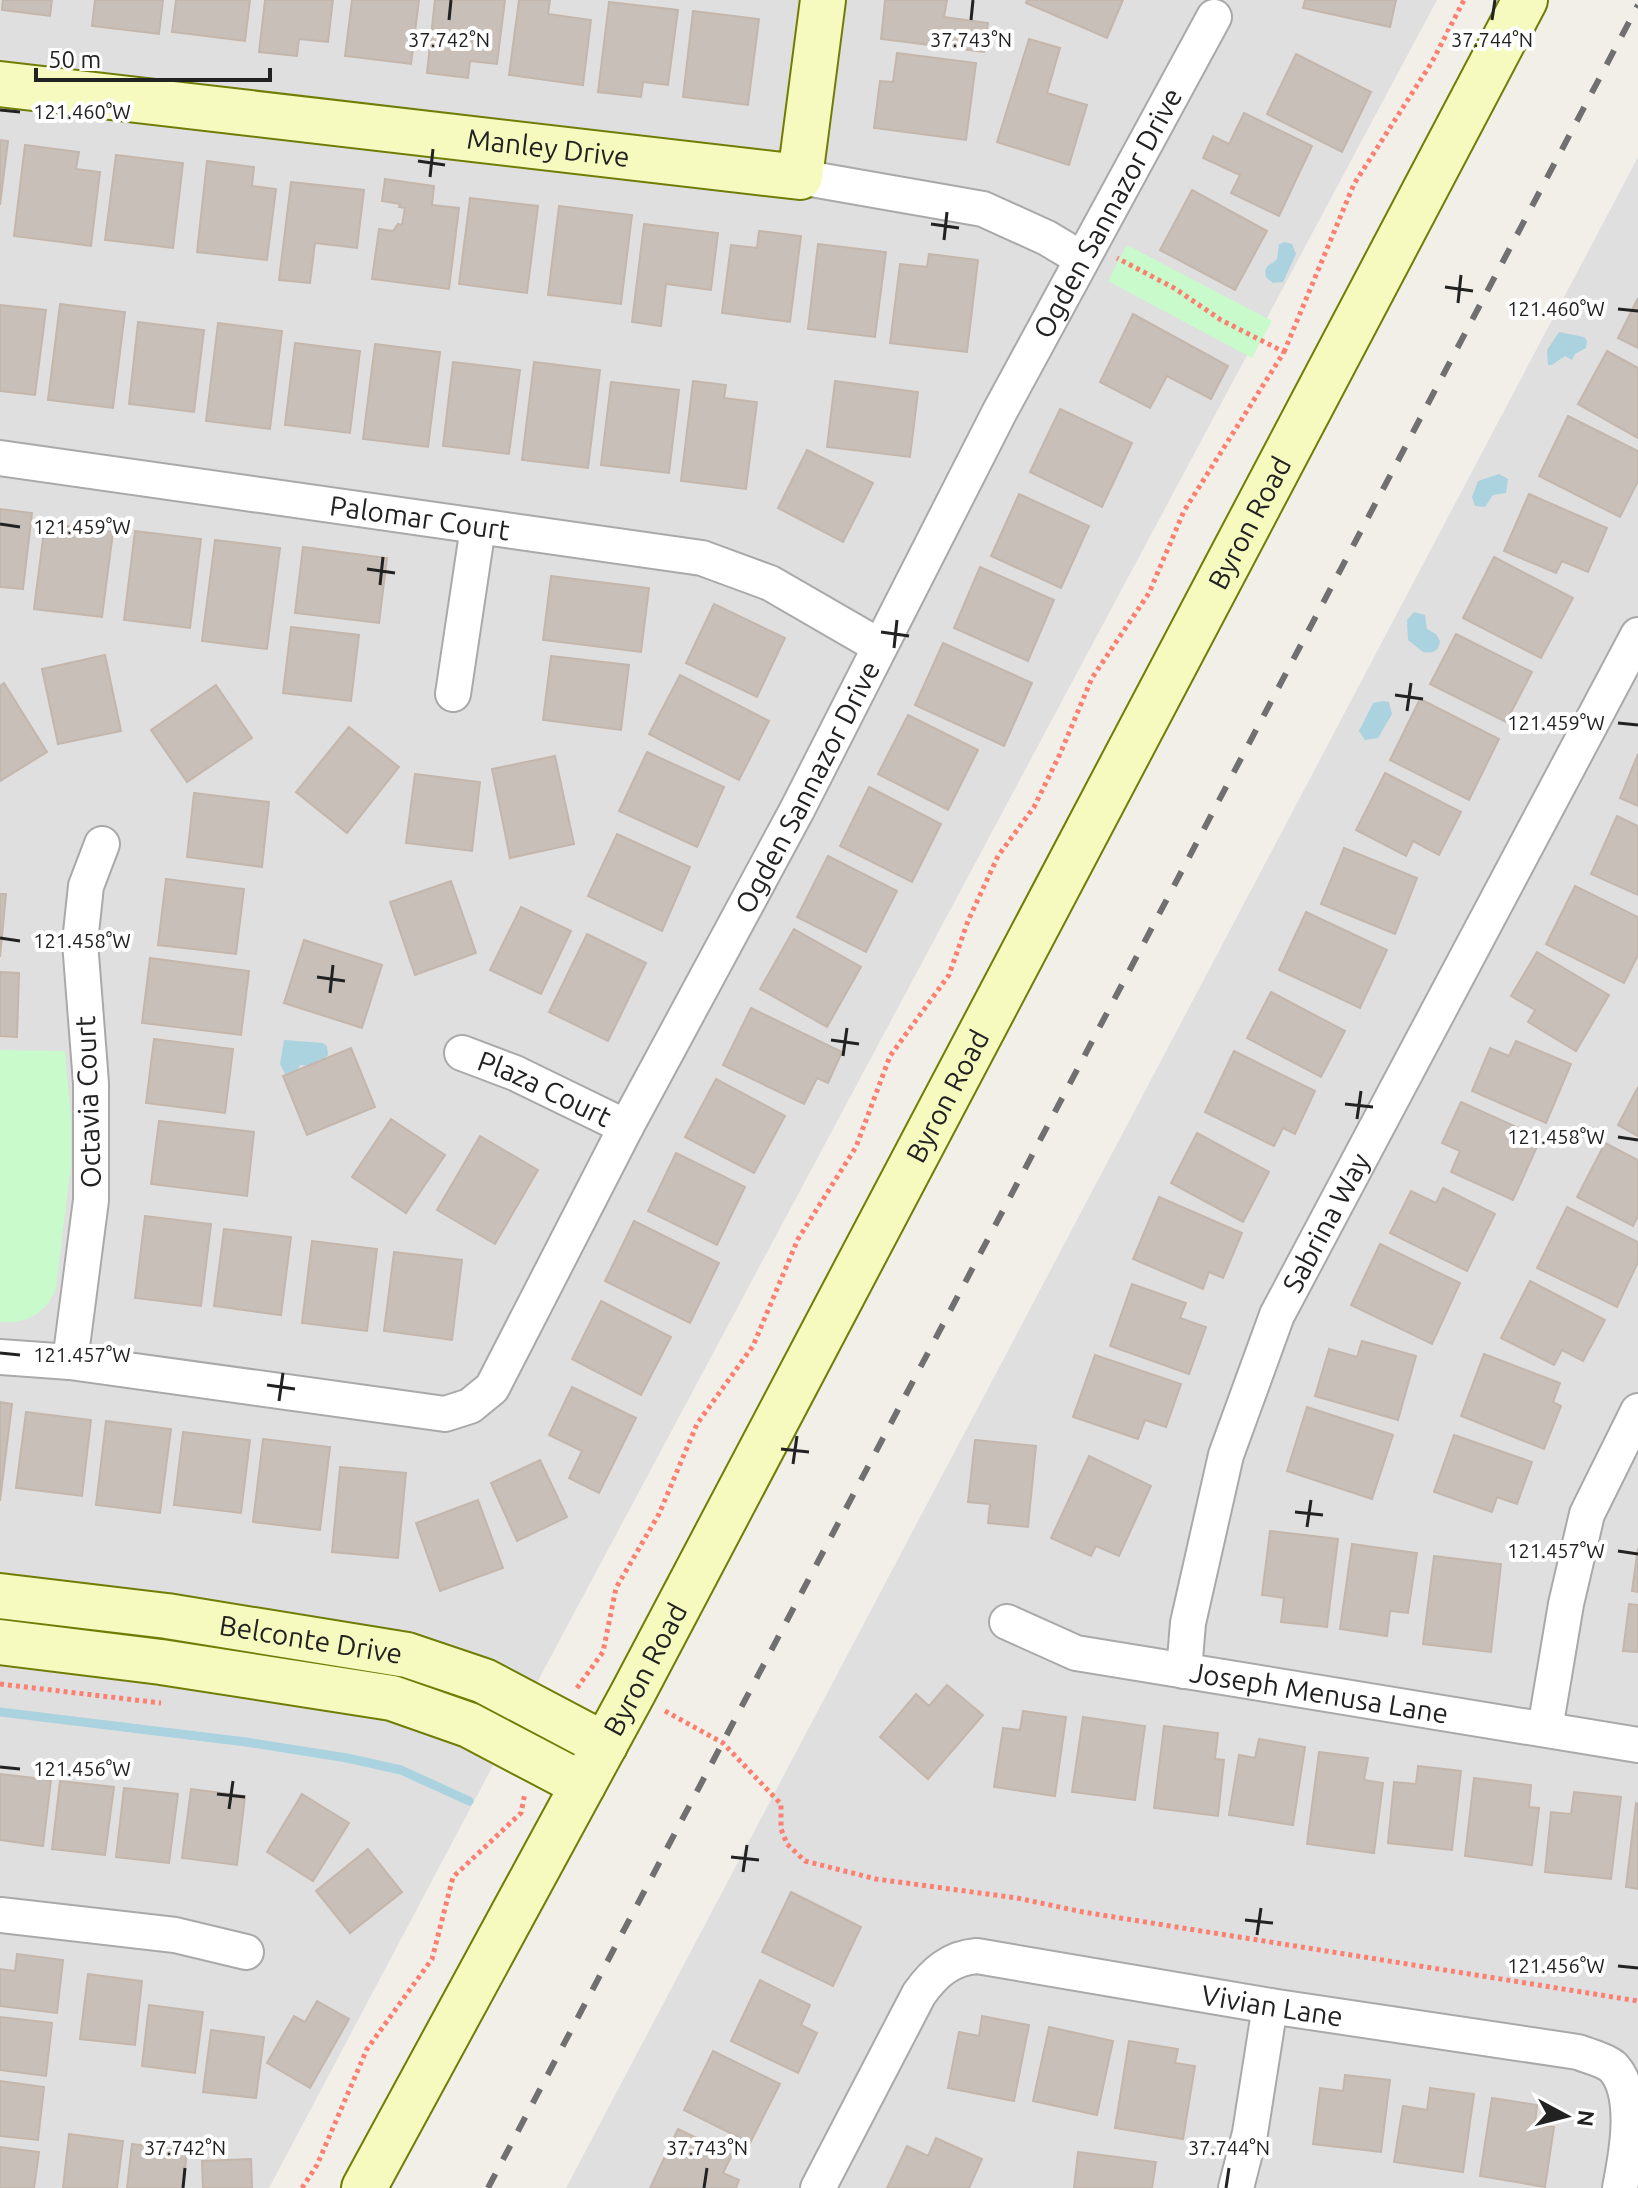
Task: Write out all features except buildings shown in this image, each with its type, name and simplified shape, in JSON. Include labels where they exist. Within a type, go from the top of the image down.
[{"type":"main road","points":[[800,177],[823,0]]},
{"type":"main road","name":"Byron Road","points":[[364,2188],[633,1693],[1525,0]]},
{"type":"main road","name":"Manley Drive","points":[[0,84],[800,177]]},
{"type":"main road","name":"Belconte Drive","points":[[0,1596],[167,1616],[407,1655],[484,1681],[605,1745]]},
{"type":"main road","name":"Belconte Drive","points":[[0,1642],[161,1662],[392,1698],[469,1725],[583,1785]]},
{"type":"street","name":"Ogden Sannazor Drive","points":[[0,1357],[70,1362],[445,1414],[470,1406],[492,1388],[626,1127],[797,810],[1000,411],[1214,17]]},
{"type":"street","name":"Manley Drive","points":[[800,177],[983,209],[1047,238],[1087,250]]},
{"type":"street","name":"Palomar Court","points":[[0,458],[702,558],[770,583],[879,646]]},
{"type":"street","points":[[453,694],[478,527]]},
{"type":"street","name":"Sabrina Way","points":[[1184,1671],[1188,1623],[1226,1455],[1277,1315],[1638,635]]},
{"type":"street","name":"Octavia Court","points":[[70,1362],[91,1200],[91,1083],[80,942],[86,886],[102,844]]},
{"type":"street","name":"Plaza Court","points":[[462,1053],[515,1073],[626,1127]]},
{"type":"street","points":[[1545,1729],[1566,1604],[1587,1514],[1638,1411]]},
{"type":"street","name":"Joseph Menusa Lane","points":[[1007,1622],[1076,1653],[1638,1745]]},
{"type":"street","points":[[0,1915],[175,1935],[246,1952]]},
{"type":"street","name":"Vivian Lane","points":[[818,2188],[919,1994],[933,1975],[961,1957],[977,1956],[1270,2006],[1578,2052],[1612,2066],[1629,2092],[1629,2145],[1620,2188]]},
{"type":"street","points":[[1236,2188],[1250,2133],[1270,2006]]},
{"type":"path","points":[[559,1721],[581,1681],[603,1652],[616,1588],[659,1514],[697,1424],[753,1346],[798,1239],[856,1147],[890,1056],[949,975],[968,921],[998,856],[1034,807],[1092,678],[1149,593],[1184,511],[1284,352],[1354,184],[1432,62],[1464,0]]},
{"type":"path","points":[[1087,250],[1123,263],[1174,288],[1221,320],[1284,352]]},
{"type":"path","points":[[0,1684],[174,1704]]},
{"type":"path","points":[[633,1693],[723,1743],[781,1804],[781,1829],[787,1844],[805,1861],[876,1879],[1017,1898],[1083,1912],[1638,2001]]},
{"type":"path","points":[[302,2188],[317,2165],[367,2049],[432,1959],[453,1877],[521,1813],[527,1783],[538,1762]]},
{"type":"shaded area","points":[[0,0],[1437,0],[269,2188],[0,2188]]},
{"type":"shaded area","points":[[1638,157],[1638,2188],[566,2188]]},
{"type":"green space","points":[[1127,245],[1272,321],[1252,358],[1108,281]]},
{"type":"green space","points":[[0,1050],[65,1051],[71,1120],[71,1164],[56,1288],[41,1311],[27,1319],[10,1322],[0,1322]]},
{"type":"water","points":[[1279,244],[1292,244],[1296,254],[1283,282],[1273,283],[1266,277],[1266,270],[1277,259]]},
{"type":"water","points":[[1559,332],[1584,337],[1586,348],[1575,354],[1572,360],[1565,356],[1548,365],[1547,350]]},
{"type":"water","points":[[1499,474],[1508,479],[1506,493],[1493,495],[1485,507],[1475,506],[1472,497],[1478,481]]},
{"type":"water","points":[[1414,612],[1425,615],[1427,629],[1436,634],[1440,641],[1435,651],[1423,652],[1408,640],[1407,620]]},
{"type":"water","points":[[1389,702],[1392,714],[1378,738],[1365,740],[1359,731],[1373,703]]},
{"type":"water","points":[[284,1040],[323,1043],[327,1046],[328,1055],[314,1066],[300,1065],[296,1072],[285,1074],[280,1064]]},
{"type":"waterway","points":[[0,1712],[246,1742],[347,1758],[401,1770],[469,1801]]},
{"type":"railway","points":[[488,2188],[1638,5]]}]
